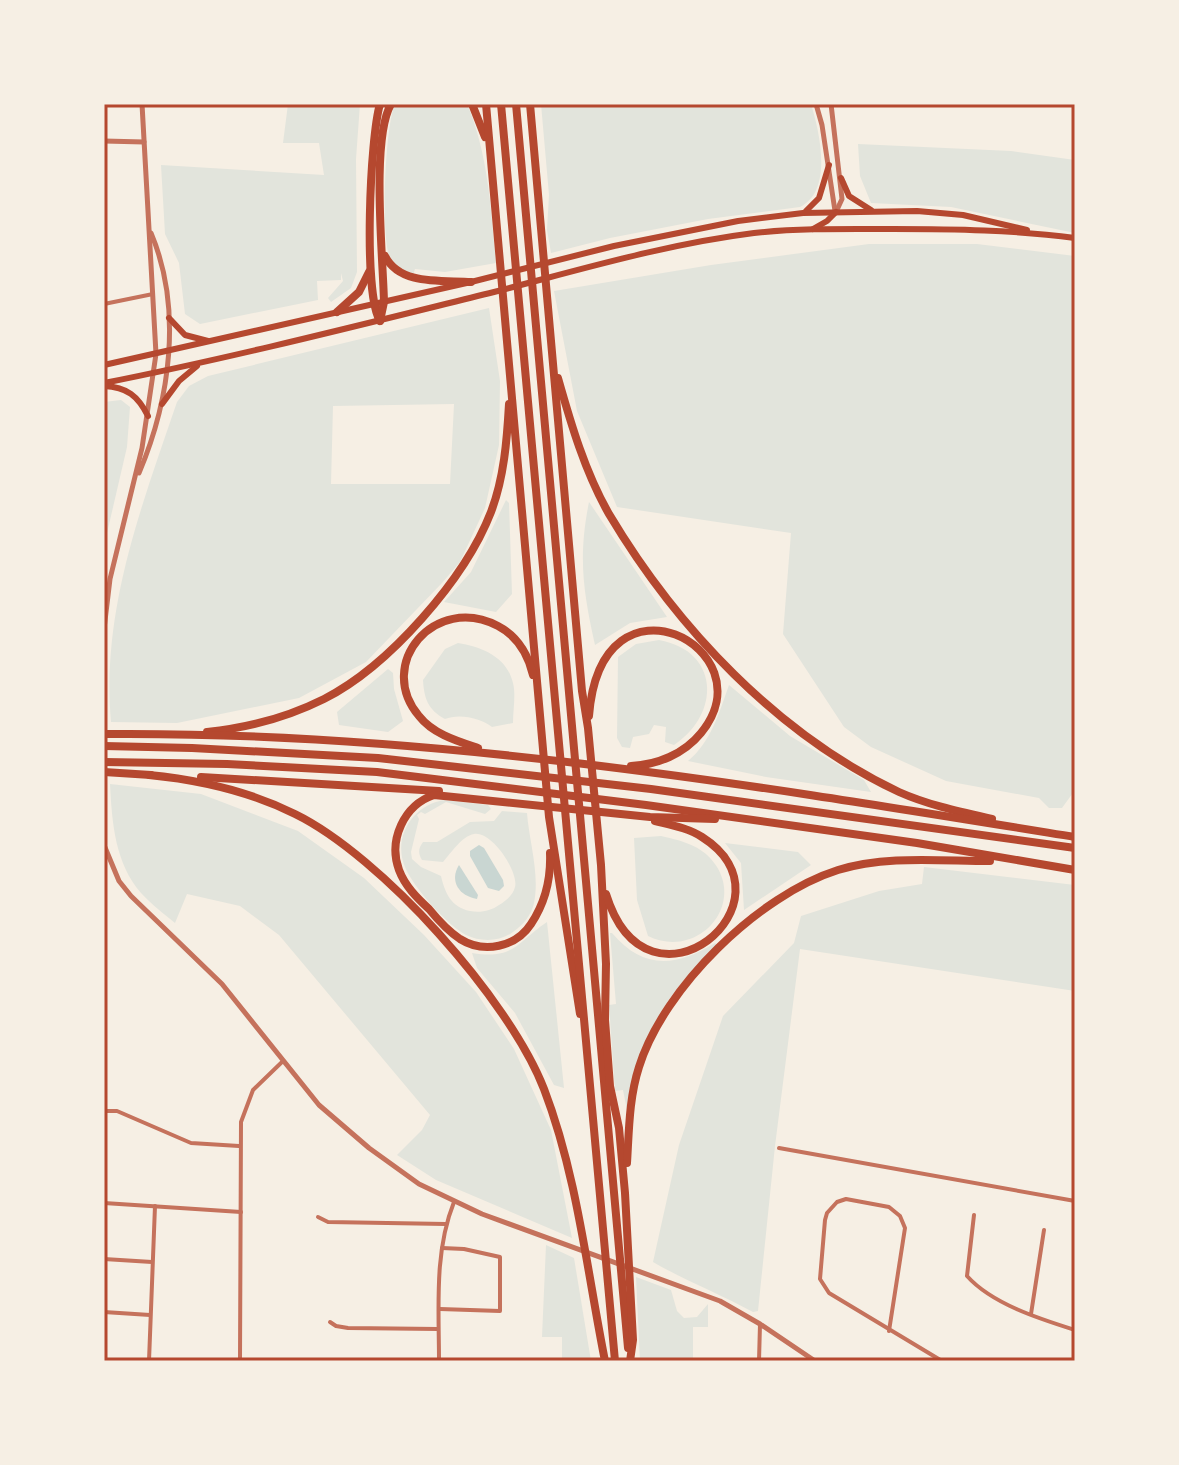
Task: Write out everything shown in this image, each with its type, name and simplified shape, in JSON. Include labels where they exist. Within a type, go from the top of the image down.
[{"type":"highway","points":[[380,104],[373,141],[371,268],[373,304],[380,321]]},
{"type":"highway","points":[[380,321],[384,302],[381,141],[383,122],[391,104]]},
{"type":"highway","points":[[472,104],[490,153]]},
{"type":"highway","points":[[486,104],[549,817],[586,1042]]},
{"type":"highway","points":[[501,104],[615,1361]]},
{"type":"highway","points":[[516,104],[630,1361]]},
{"type":"highway","points":[[530,104],[536,143],[582,691],[606,894],[619,925],[630,937],[654,951],[677,954],[702,946],[722,929],[731,913],[734,896],[729,865],[718,849],[702,837],[681,828],[607,812]]},
{"type":"highway","points":[[383,252],[391,266],[409,277],[471,282]]},
{"type":"highway","points":[[337,312],[359,292],[371,268]]},
{"type":"highway","points":[[552,354],[569,419],[608,513],[651,576],[746,688],[825,750],[889,787],[950,809],[1027,830]]},
{"type":"highway","points":[[176,734],[247,726],[322,700],[361,675],[421,618],[464,565],[492,508],[506,447],[511,379]]},
{"type":"highway","points":[[490,753],[436,732],[412,706],[405,678],[407,662],[420,636],[431,626],[461,617],[487,620],[506,630],[525,652],[540,705]]},
{"type":"highway","points":[[588,728],[596,672],[610,650],[632,635],[646,631],[673,633],[686,638],[708,661],[717,686],[716,700],[712,714],[698,736],[677,753],[651,764],[605,766]]},
{"type":"highway","points":[[104,734],[376,742],[490,753],[605,766],[1075,837]]},
{"type":"highway","points":[[104,746],[378,758],[651,789],[1075,848]]},
{"type":"highway","points":[[104,762],[227,764],[377,772],[917,843],[1075,870]]},
{"type":"highway","points":[[104,772],[438,791],[534,804]]},
{"type":"highway","points":[[149,775],[194,780],[226,788],[294,813],[352,849],[428,924],[487,992],[517,1036],[543,1087],[557,1130],[581,1233],[605,1361]]},
{"type":"highway","points":[[549,817],[548,883],[536,916],[519,937],[498,946],[484,947],[458,937],[413,893],[399,870],[396,842],[405,817],[414,806],[434,795],[650,817],[756,821]]},
{"type":"highway","points":[[625,1193],[633,1091],[639,1066],[667,1011],[700,967],[739,931],[779,899],[839,869],[868,863],[904,861],[1011,860]]},
{"type":"highway","points":[[601,865],[606,964],[605,1020],[629,1243],[633,1340],[630,1361]]},
{"type":"main road","points":[[803,213],[819,198],[829,165]]},
{"type":"main road","points":[[841,178],[849,196],[874,211]]},
{"type":"main road","points":[[836,212],[838,221],[845,229]]},
{"type":"main road","points":[[812,230],[836,212]]},
{"type":"main road","points":[[104,365],[738,221],[836,212],[963,215],[1075,238]]},
{"type":"main road","points":[[104,384],[380,321],[691,244],[755,233],[845,229],[1043,233]]},
{"type":"main road","points":[[169,318],[185,335],[212,341]]},
{"type":"main road","points":[[162,404],[179,381],[198,364]]},
{"type":"main road","points":[[104,384],[130,391],[148,416]]},
{"type":"street","points":[[104,629],[110,579],[148,416],[156,354],[142,104]]},
{"type":"street","points":[[816,104],[836,212]]},
{"type":"street","points":[[831,104],[842,199],[836,212]]},
{"type":"street","points":[[104,141],[144,142]]},
{"type":"street","points":[[133,486],[149,449],[162,404],[169,351],[169,318],[162,267],[151,233]]},
{"type":"street","points":[[104,304],[153,294]]},
{"type":"street","points":[[104,845],[119,881],[131,896],[222,984],[319,1105],[369,1148],[419,1184],[454,1202],[709,1297],[760,1324],[815,1361]]},
{"type":"street","points":[[240,1361],[241,1122],[249,1098],[259,1082],[282,1062]]},
{"type":"street","points":[[104,1111],[117,1111],[196,1144],[239,1146]]},
{"type":"street","points":[[779,1148],[1075,1201]]},
{"type":"street","points":[[889,1331],[905,1228],[903,1220],[889,1207],[842,1200],[833,1205],[825,1220],[819,1272],[822,1284],[829,1293],[889,1331],[942,1361]]},
{"type":"street","points":[[439,1361],[442,1248],[454,1202]]},
{"type":"street","points":[[104,1203],[241,1212]]},
{"type":"street","points":[[149,1361],[155,1206]]},
{"type":"street","points":[[974,1215],[967,1276],[990,1293],[1031,1314],[1075,1330]]},
{"type":"street","points":[[318,1217],[328,1222],[446,1224]]},
{"type":"street","points":[[1031,1314],[1044,1230]]},
{"type":"street","points":[[440,1309],[500,1311],[500,1257],[442,1248]]},
{"type":"street","points":[[104,1259],[152,1262]]},
{"type":"street","points":[[104,1312],[150,1315]]},
{"type":"street","points":[[330,1322],[348,1328],[439,1329]]},
{"type":"street","points":[[759,1361],[760,1324]]},
{"type":"shaded area","points":[[288,104],[360,104],[356,159],[357,272],[351,288],[331,302],[328,298],[343,281],[341,273],[341,280],[317,281],[318,300],[200,324],[185,314],[179,263],[165,234],[161,165],[324,175],[319,143],[283,143]]},
{"type":"shaded area","points":[[395,104],[467,104],[484,162],[496,263],[445,272],[415,269],[413,275],[399,267],[389,255],[385,225],[385,179]]},
{"type":"shaded area","points":[[541,104],[811,104],[820,145],[817,188],[800,207],[708,219],[551,253],[547,230],[549,195]]},
{"type":"shaded area","points":[[858,144],[1011,151],[1075,160],[1075,233],[951,207],[871,203],[860,176]]},
{"type":"shaded area","points":[[869,244],[977,244],[1075,256],[1075,790],[1062,808],[1049,808],[1039,798],[946,781],[871,747],[844,727],[783,634],[791,533],[617,507],[577,411],[554,291],[711,265]]},
{"type":"shaded area","points":[[489,308],[500,381],[499,445],[485,508],[460,562],[366,662],[299,698],[177,723],[111,722],[112,639],[118,599],[138,519],[177,402],[189,386],[208,376]],"holes":[[[454,404],[450,484],[331,484],[333,406]]]},
{"type":"shaded area","points":[[121,400],[130,407],[127,447],[104,546],[104,402]]},
{"type":"shaded area","points":[[506,500],[509,503],[512,594],[496,612],[444,602],[471,572]]},
{"type":"shaded area","points":[[589,502],[667,617],[630,623],[595,645],[583,574]]},
{"type":"shaded area","points":[[659,640],[679,646],[694,657],[703,670],[707,685],[706,701],[700,717],[674,745],[665,742],[666,727],[654,725],[649,734],[633,737],[630,748],[622,747],[617,738],[618,657],[636,644]]},
{"type":"shaded area","points":[[458,643],[476,647],[505,666],[514,688],[513,723],[492,727],[470,717],[445,719],[431,707],[423,680],[445,649]]},
{"type":"shaded area","points":[[388,669],[393,673],[403,721],[388,732],[339,725],[337,712]]},
{"type":"shaded area","points":[[729,685],[790,736],[864,780],[871,792],[766,777],[688,761],[708,736]]},
{"type":"shaded area","points":[[110,784],[201,794],[298,831],[364,878],[424,935],[476,992],[514,1049],[551,1130],[572,1238],[436,1180],[397,1155],[422,1130],[430,1115],[279,935],[240,906],[187,894],[175,923],[145,897],[132,881],[120,856]]},
{"type":"shaded area","points":[[445,800],[488,805],[491,809],[485,814],[446,802],[425,814],[421,812],[417,815],[419,819],[412,859],[441,876],[450,898],[470,911],[492,909],[513,893],[513,872],[503,854],[489,839],[474,834],[457,845],[443,862],[422,860],[419,851],[421,844],[437,842],[470,822],[494,821],[502,811],[527,813],[536,892],[526,920],[508,935],[484,940],[458,930],[423,895],[405,867],[401,844],[408,823],[424,808]]},
{"type":"shaded area","points":[[661,836],[688,843],[700,850],[711,859],[721,876],[724,893],[721,909],[713,923],[685,941],[667,942],[648,936],[637,900],[634,838]]},
{"type":"shaded area","points":[[725,843],[798,852],[811,865],[744,910],[741,863]]},
{"type":"shaded area","points":[[479,845],[484,848],[503,880],[504,886],[499,891],[488,888],[470,856],[470,851]]},
{"type":"shaded area","points":[[459,865],[478,895],[477,899],[465,895],[458,887],[455,877]]},
{"type":"shaded area","points":[[924,867],[1075,885],[1075,991],[800,949],[758,1311],[753,1312],[653,1262],[679,1145],[723,1016],[794,943],[801,916],[879,891],[922,884]]},
{"type":"shaded area","points":[[547,922],[564,1088],[554,1085],[515,1013],[477,968],[472,953],[486,955],[506,952]]},
{"type":"shaded area","points":[[610,933],[636,954],[660,961],[687,957],[715,943],[717,945],[682,983],[657,1019],[639,1060],[627,1110],[623,1090],[615,1091],[609,1005],[616,1004]]},
{"type":"shaded area","points":[[546,1245],[574,1258],[591,1361],[562,1361],[562,1337],[542,1337]]},
{"type":"shaded area","points":[[636,1277],[671,1290],[677,1311],[684,1318],[697,1317],[708,1304],[708,1327],[693,1327],[693,1361],[640,1361]]}]
